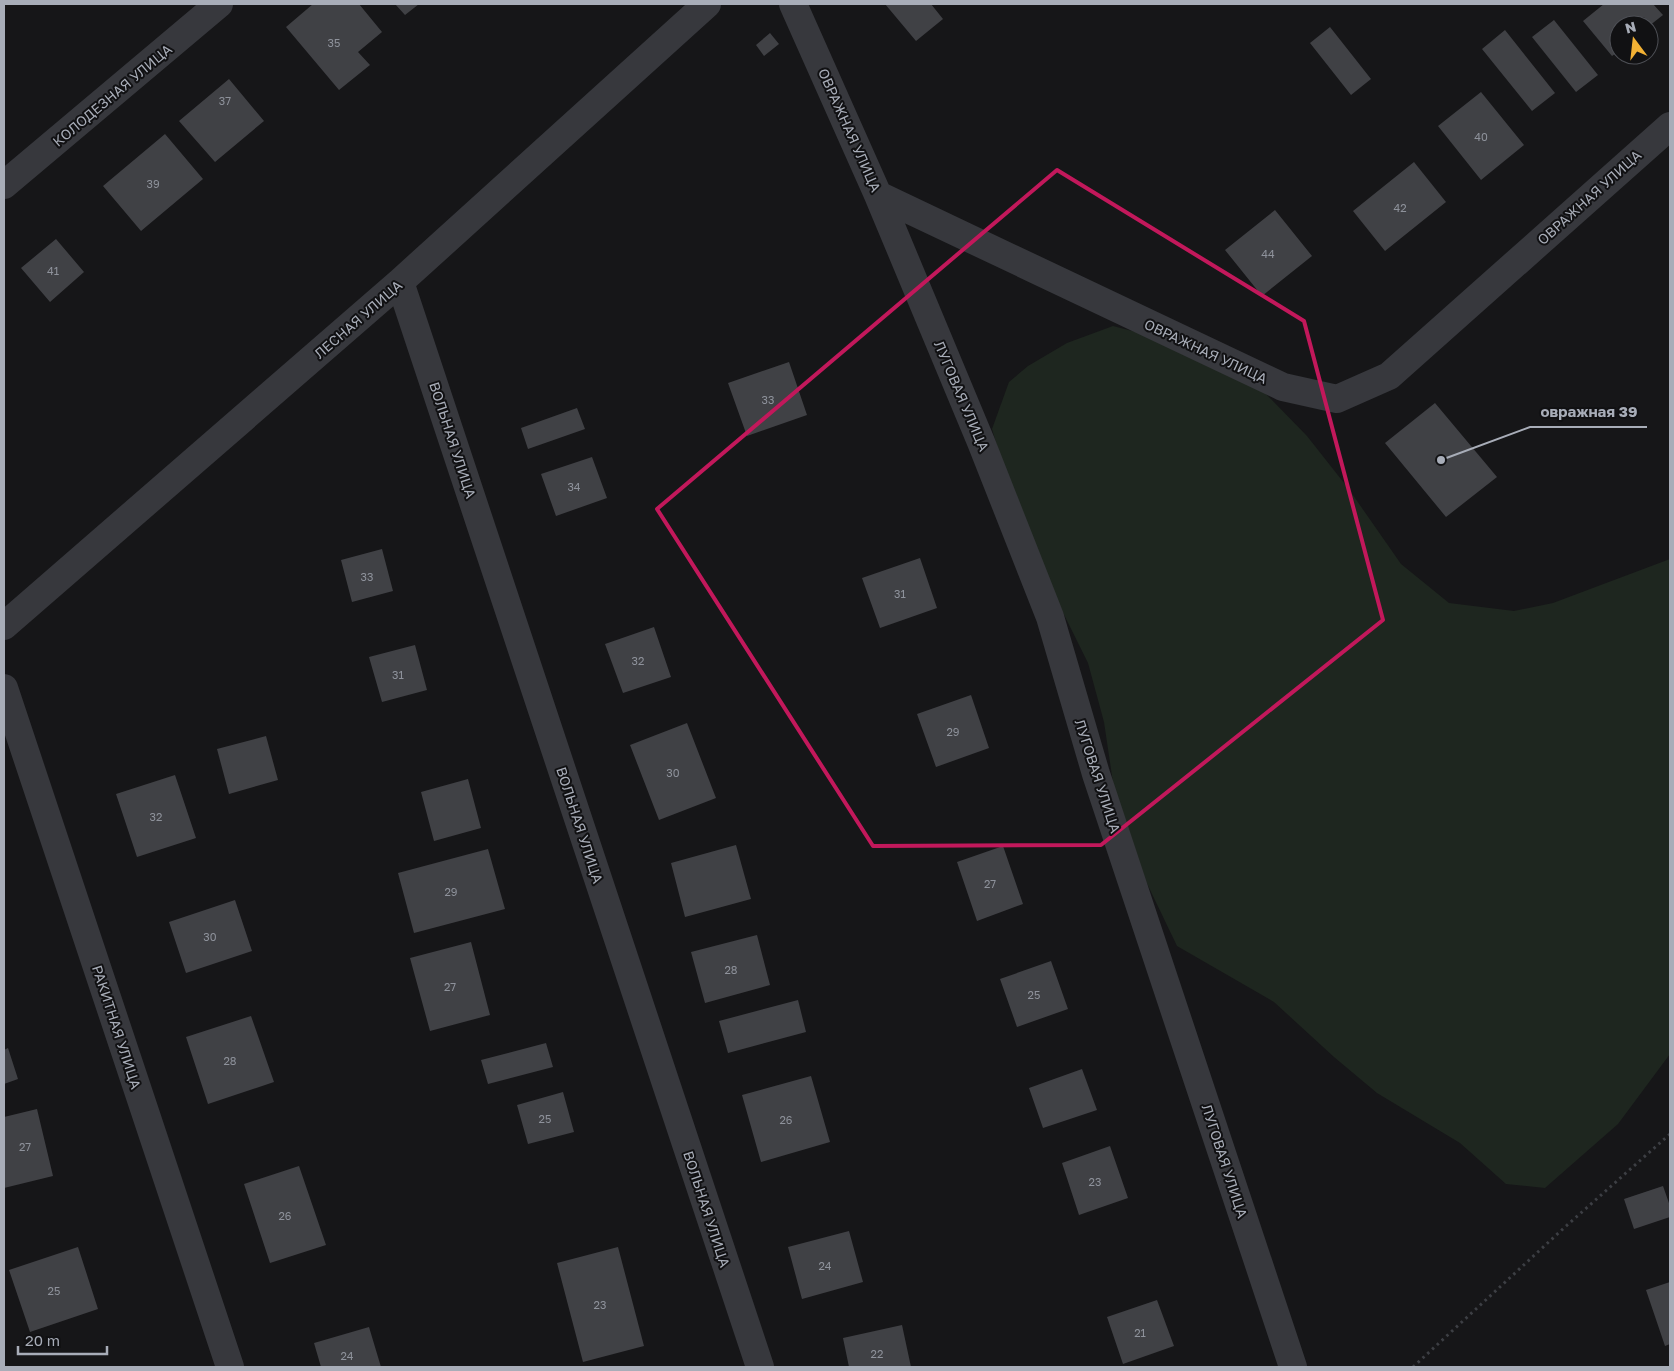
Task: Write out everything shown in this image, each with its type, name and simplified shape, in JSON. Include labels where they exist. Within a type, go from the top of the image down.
[{"type":"street","name":"КОЛОДЕЗНАЯ УЛИЦА","points":[[4,186],[189,15],[220,4]]},
{"type":"street","name":"ЛЕСНАЯ УЛИЦА","points":[[4,626],[400,282],[706,4]]},
{"type":"street","name":"ОВРАЖНАЯ УЛИЦА","points":[[793,4],[878,195],[1283,387],[1337,399],[1389,376],[1670,126]]},
{"type":"street","name":"ЛУГОВАЯ УЛИЦА","points":[[878,195],[981,442],[1050,618],[1096,774],[1293,1367]]},
{"type":"street","name":"ВОЛЬНАЯ УЛИЦА","points":[[400,282],[760,1367]]},
{"type":"street","name":"РАКИТНАЯ УЛИЦА","points":[[4,688],[230,1367]]},
{"type":"path","points":[[1413,1367],[1565,1227],[1670,1134]]},
{"type":"highlighted area","points":[[1057,170],[1304,321],[1383,620],[1101,845],[873,846],[657,509]]},
{"type":"shaded area","points":[[1113,326],[1159,338],[1265,393],[1307,436],[1348,488],[1401,564],[1449,603],[1514,611],[1553,603],[1670,559],[1670,1054],[1618,1124],[1545,1188],[1506,1184],[1460,1143],[1377,1093],[1274,1002],[1177,946],[1141,871],[1115,796],[1104,722],[1088,663],[1023,532],[992,429],[1009,382],[1028,366],[1067,343]]},
{"type":"building","points":[[313,4],[359,4],[382,32],[358,52],[370,65],[339,90],[286,27]]},
{"type":"building","points":[[395,4],[419,4],[405,15]]},
{"type":"building","points":[[885,4],[931,4],[943,19],[916,41]]},
{"type":"building","points":[[1604,4],[1653,4],[1663,15],[1659,18],[1659,15],[1609,15],[1609,52],[1583,21]]},
{"type":"building","points":[[1554,20],[1598,75],[1576,92],[1532,37]]},
{"type":"building","points":[[1330,27],[1371,79],[1351,95],[1310,43]]},
{"type":"building","points":[[1505,30],[1555,93],[1532,111],[1482,49]]},
{"type":"building","points":[[770,33],[779,44],[764,56],[756,45]]},
{"type":"building","points":[[229,79],[264,121],[215,162],[179,121]]},
{"type":"building","points":[[1481,92],[1524,145],[1481,180],[1438,126]]},
{"type":"building","points":[[165,134],[203,179],[141,231],[103,186]]},
{"type":"building","points":[[1414,162],[1446,202],[1385,251],[1353,211]]},
{"type":"building","points":[[1275,210],[1312,256],[1262,296],[1225,250]]},
{"type":"building","points":[[56,239],[84,272],[50,302],[21,268]]},
{"type":"building","points":[[789,362],[807,415],[747,436],[728,383]]},
{"type":"building","points":[[1435,403],[1497,477],[1446,517],[1385,443]]},
{"type":"building","points":[[577,408],[585,429],[528,449],[521,428]]},
{"type":"building","points":[[592,457],[607,498],[556,516],[541,474]]},
{"type":"building","points":[[382,549],[393,591],[352,602],[341,560]]},
{"type":"building","points":[[920,558],[937,608],[880,628],[862,578]]},
{"type":"building","points":[[654,627],[671,677],[623,693],[605,644]]},
{"type":"building","points":[[415,645],[427,690],[382,702],[369,657]]},
{"type":"building","points":[[971,695],[989,748],[936,767],[917,714]]},
{"type":"building","points":[[687,723],[716,798],[659,820],[630,745]]},
{"type":"building","points":[[266,736],[278,780],[229,794],[217,749]]},
{"type":"building","points":[[175,775],[196,838],[137,857],[116,794]]},
{"type":"building","points":[[468,779],[481,828],[434,841],[421,792]]},
{"type":"building","points":[[736,845],[751,899],[685,917],[671,863]]},
{"type":"building","points":[[1003,846],[1023,904],[977,921],[957,862]]},
{"type":"building","points":[[488,849],[505,909],[414,933],[398,873]]},
{"type":"building","points":[[235,900],[252,951],[186,973],[169,922]]},
{"type":"building","points":[[757,935],[770,985],[705,1003],[691,952]]},
{"type":"building","points":[[471,942],[490,1015],[430,1031],[410,958]]},
{"type":"building","points":[[1051,961],[1068,1009],[1017,1027],[1000,979]]},
{"type":"building","points":[[798,1000],[806,1032],[728,1053],[719,1021]]},
{"type":"building","points":[[251,1016],[274,1082],[208,1104],[186,1037]]},
{"type":"building","points":[[546,1043],[553,1067],[488,1084],[481,1060]]},
{"type":"building","points":[[8,1048],[18,1079],[4,1084],[4,1050]]},
{"type":"building","points":[[1082,1069],[1097,1110],[1043,1128],[1029,1088]]},
{"type":"building","points":[[811,1076],[830,1142],[761,1162],[742,1095]]},
{"type":"building","points":[[563,1092],[574,1132],[528,1144],[517,1105]]},
{"type":"building","points":[[37,1109],[53,1176],[4,1188],[4,1117]]},
{"type":"building","points":[[1110,1146],[1128,1198],[1079,1215],[1062,1163]]},
{"type":"building","points":[[299,1166],[326,1245],[270,1263],[244,1184]]},
{"type":"building","points":[[1663,1186],[1670,1206],[1670,1217],[1634,1229],[1624,1199]]},
{"type":"building","points":[[849,1231],[863,1282],[802,1299],[788,1247]]},
{"type":"building","points":[[78,1247],[98,1309],[30,1332],[9,1270]]},
{"type":"building","points":[[618,1247],[644,1346],[583,1362],[557,1263]]},
{"type":"building","points":[[1670,1282],[1670,1344],[1665,1346],[1646,1290]]},
{"type":"building","points":[[1157,1300],[1174,1346],[1123,1364],[1107,1317]]},
{"type":"building","points":[[902,1325],[911,1367],[849,1367],[843,1338]]},
{"type":"building","points":[[369,1327],[381,1367],[321,1367],[314,1343]]},
{"type":"place","name":"овражная 39","points":[[1441,460]]}]
